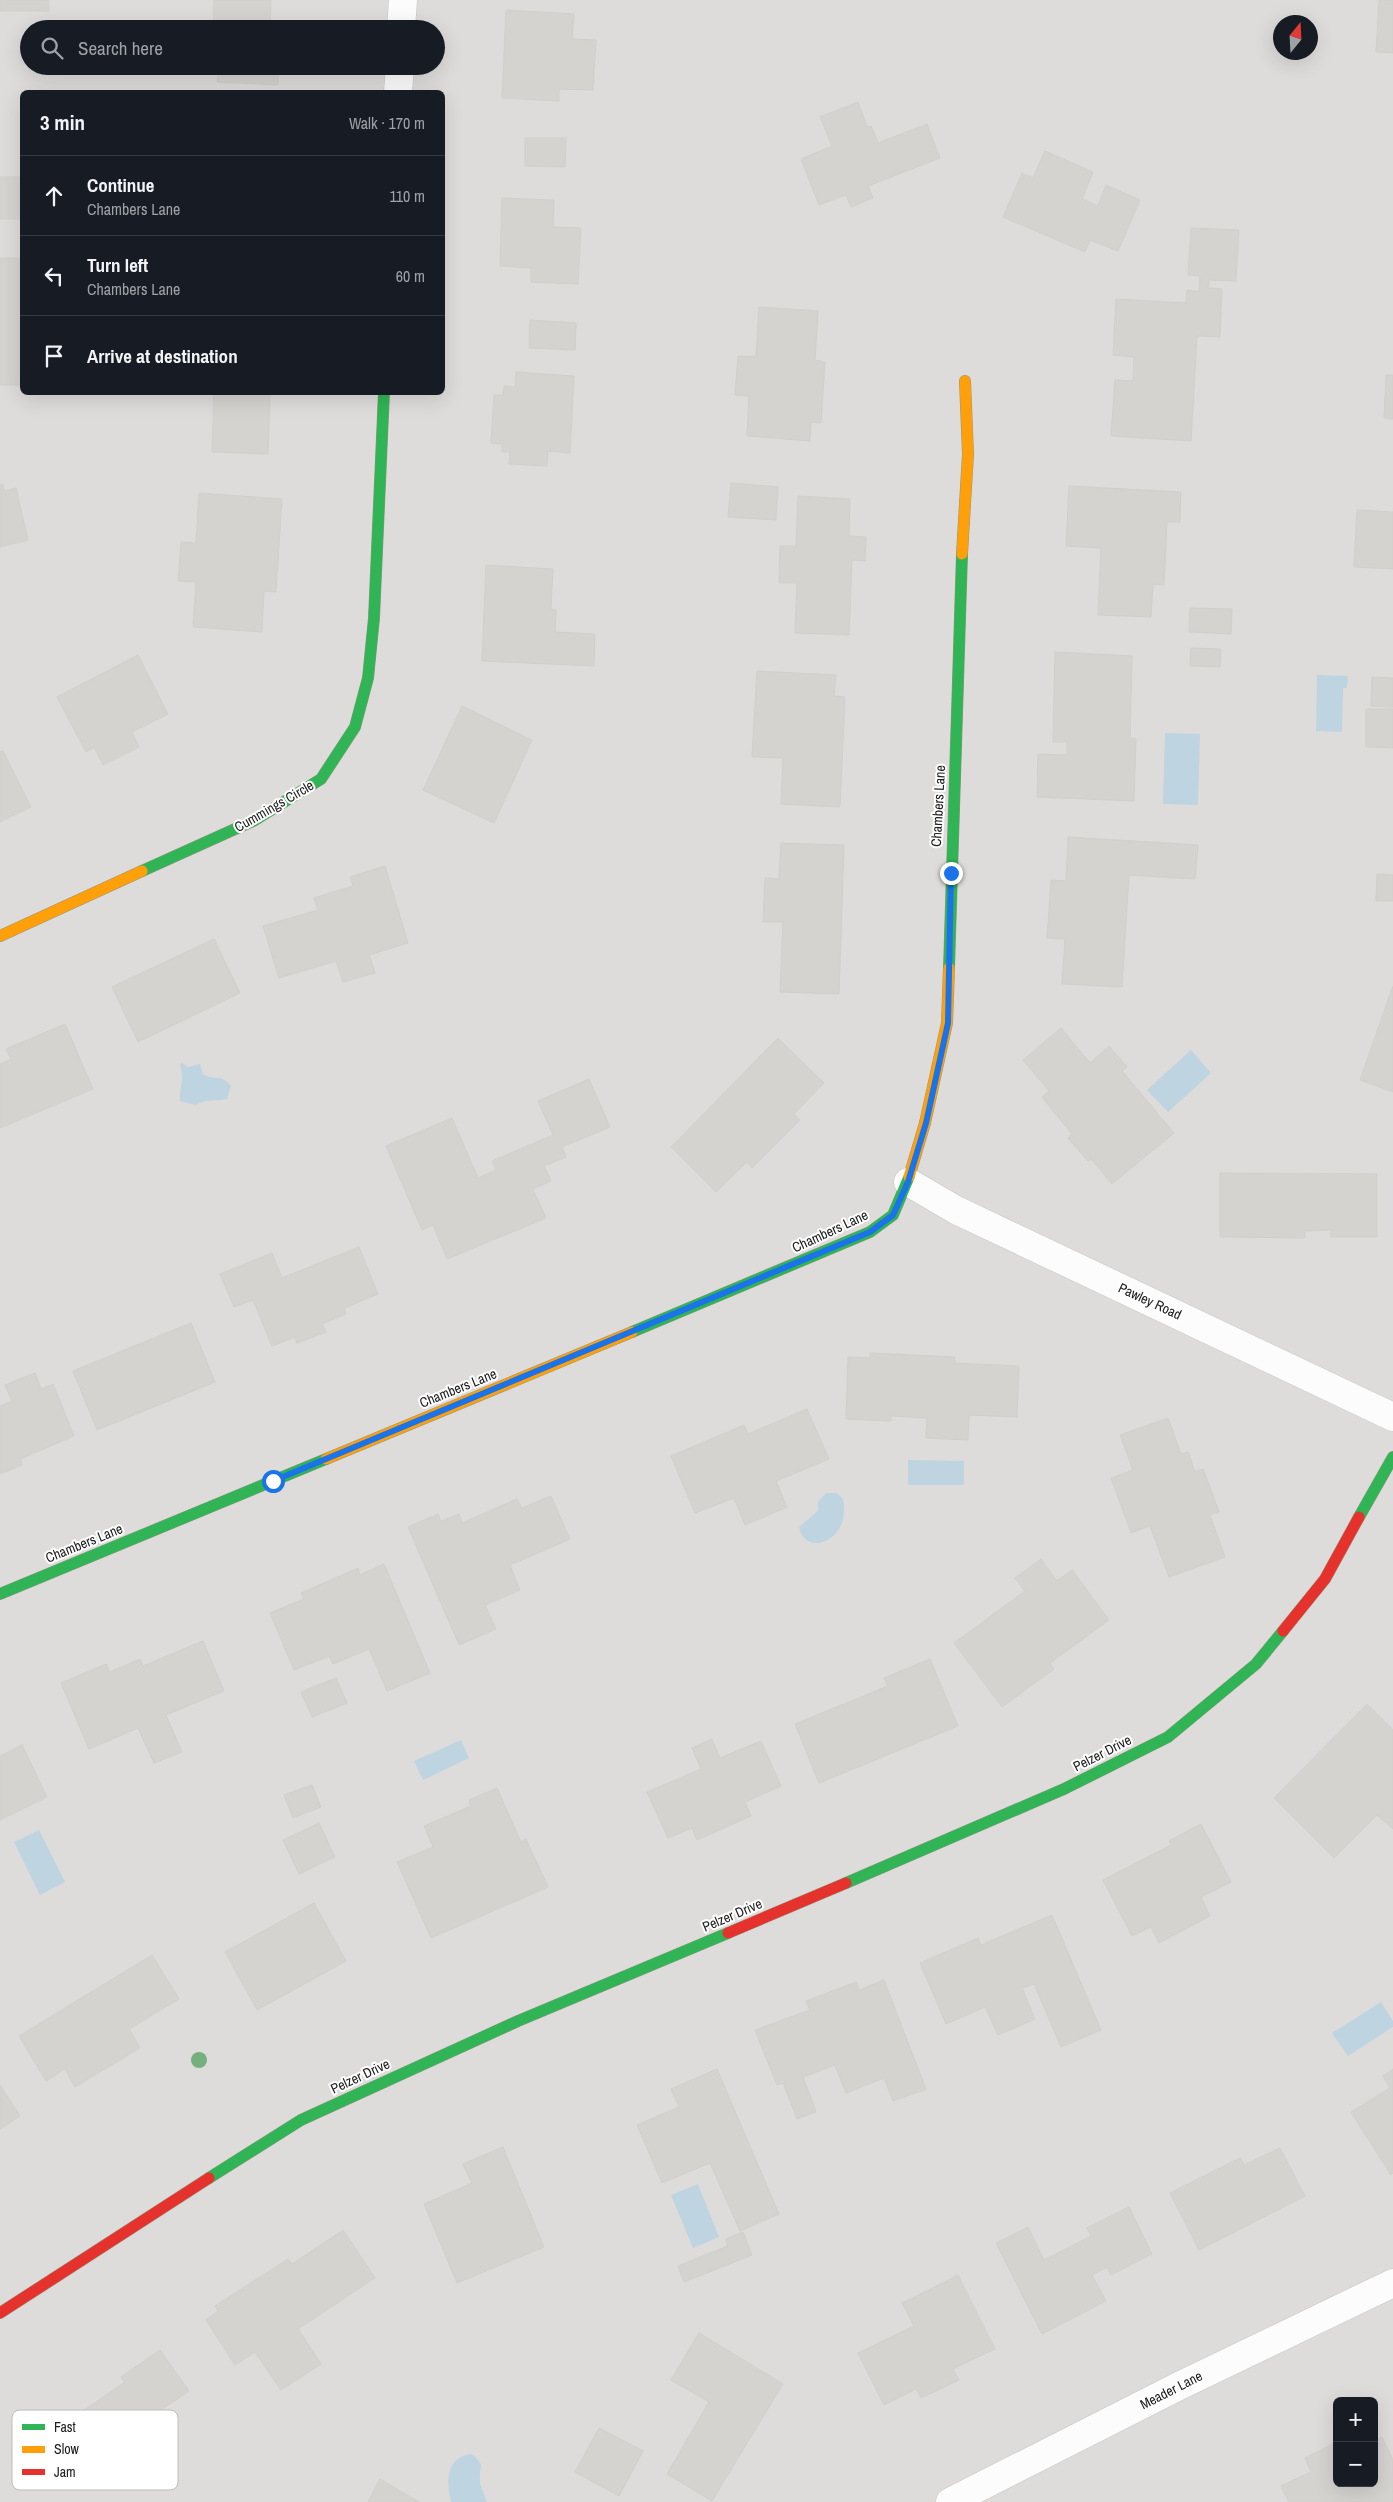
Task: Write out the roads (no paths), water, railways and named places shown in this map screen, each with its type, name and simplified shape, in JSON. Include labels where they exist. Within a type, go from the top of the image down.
[{"type":"street","points":[[402,20],[403,0]]},
{"type":"street","points":[[398,90],[399,75]]},
{"type":"street","name":"Chambers Lane","points":[[0,1594],[870,1232],[893,1215],[908,1182],[926,1123],[948,1023],[959,607],[968,454],[965,380]]},
{"type":"street","name":"Cummings Circle","points":[[0,936],[255,820],[321,779],[355,727],[368,678],[374,618],[384,395]]},
{"type":"street","name":"Pawley Road","points":[[908,1182],[956,1210],[1393,1417]]},
{"type":"street","name":"Pelzer Drive","points":[[0,2313],[106,2243],[300,2120],[518,2021],[987,1823],[1064,1789],[1168,1737],[1256,1664],[1325,1579],[1393,1457]]},
{"type":"street","name":"Meader Lane","points":[[950,2502],[1181,2385],[1393,2283]]},
{"type":"water","points":[[1317,675],[1348,676],[1347,688],[1343,688],[1342,732],[1316,731]]},
{"type":"water","points":[[1165,733],[1200,734],[1198,805],[1163,804]]},
{"type":"water","points":[[1191,1050],[1211,1073],[1168,1112],[1147,1090]]},
{"type":"water","points":[[182,1063],[188,1067],[200,1064],[203,1074],[223,1079],[227,1082],[231,1086],[227,1099],[207,1101],[196,1105],[180,1101],[182,1075],[180,1065]]},
{"type":"water","points":[[908,1460],[964,1461],[964,1485],[908,1485]]},
{"type":"water","points":[[826,1493],[837,1493],[843,1499],[844,1513],[841,1525],[835,1534],[827,1540],[818,1543],[810,1542],[803,1537],[799,1527],[818,1511],[818,1502]]},
{"type":"water","points":[[461,1740],[469,1758],[423,1780],[414,1761]]},
{"type":"water","points":[[39,1830],[65,1882],[40,1895],[14,1842]]},
{"type":"water","points":[[1381,2002],[1393,2021],[1393,2027],[1348,2056],[1332,2033]]},
{"type":"water","points":[[698,2184],[719,2237],[693,2248],[671,2195]]},
{"type":"water","points":[[471,2454],[481,2464],[480,2482],[487,2502],[451,2502],[448,2486],[452,2465],[463,2456]]}]
